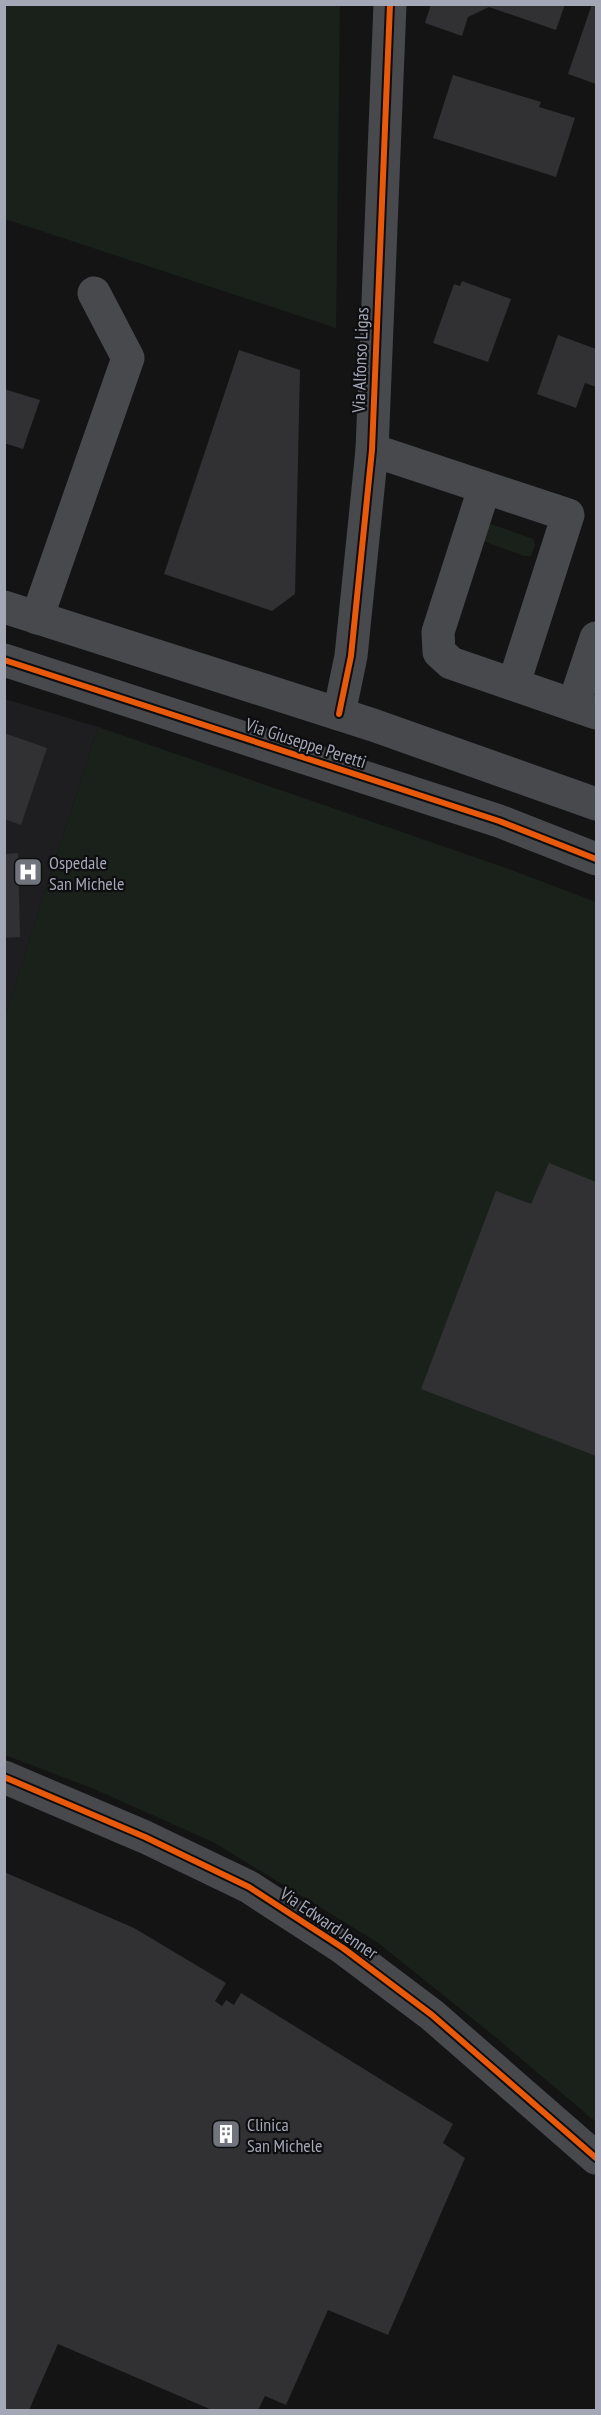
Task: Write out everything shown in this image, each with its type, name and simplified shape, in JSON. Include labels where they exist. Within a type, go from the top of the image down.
[{"type":"street","name":"Via Alfonso Ligas","points":[[339,714],[351,656],[372,450],[390,4]]},
{"type":"street","points":[[37,618],[128,358],[94,293]]},
{"type":"street","points":[[372,450],[568,515],[514,683]]},
{"type":"street","points":[[484,489],[438,632],[439,652],[452,663],[585,709],[597,638]]},
{"type":"street","name":"Via Giuseppe Peretti","points":[[4,607],[339,714],[597,804]]},
{"type":"street","name":"Via Giuseppe Peretti","points":[[4,660],[499,821],[597,859]]},
{"type":"street","name":"Via Edward Jenner","points":[[4,1777],[145,1837],[249,1887],[333,1942],[432,2015],[597,2158]]},
{"type":"shaded area","points":[[5,4],[340,5],[336,328],[5,219]]},
{"type":"shaded area","points":[[488,523],[533,539],[535,545],[531,556],[524,556],[483,541]]},
{"type":"shaded area","name":"Ospedale San Michele","points":[[5,699],[98,727],[5,1016]]},
{"type":"shaded area","points":[[98,727],[509,869],[596,902],[596,2122],[493,2035],[377,1942],[213,1842],[94,1789],[5,1755],[5,1016]]},
{"type":"building","points":[[431,4],[565,4],[556,30],[489,7],[468,17],[462,36],[425,23]]},
{"type":"building","points":[[592,4],[596,4],[596,84],[568,74]]},
{"type":"building","points":[[453,75],[541,102],[539,107],[575,118],[556,177],[433,138]]},
{"type":"building","points":[[462,281],[511,299],[488,362],[433,343],[454,284],[460,286]]},
{"type":"building","points":[[558,335],[596,349],[596,387],[585,383],[576,408],[537,394]]},
{"type":"building","points":[[239,350],[300,370],[295,594],[272,611],[164,574]]},
{"type":"building","points":[[4,389],[40,400],[23,449],[4,443]]},
{"type":"building","points":[[4,733],[47,748],[21,825],[4,819]]},
{"type":"building","points":[[18,853],[20,937],[4,938],[4,854]]},
{"type":"building","points":[[549,1163],[596,1182],[596,1456],[421,1389],[496,1191],[531,1204]]},
{"type":"building","name":"Clinica San Michele","points":[[4,1872],[134,1928],[226,1983],[215,2001],[222,2006],[226,2000],[234,2005],[241,1993],[453,2124],[443,2143],[465,2158],[388,2335],[328,2310],[286,2405],[265,2396],[258,2410],[212,2410],[58,2344],[29,2410],[4,2410]]},
{"type":"cycle path","points":[[339,714],[351,656],[372,450],[390,4]]},
{"type":"cycle path","points":[[4,660],[499,821],[596,859]]},
{"type":"cycle path","points":[[4,1777],[145,1837],[249,1887],[343,1948],[432,2015],[596,2158]]},
{"type":"place","name":"Ospedale San Michele","points":[[28,872]]},
{"type":"place","name":"Clinica San Michele","points":[[226,2134]]}]
